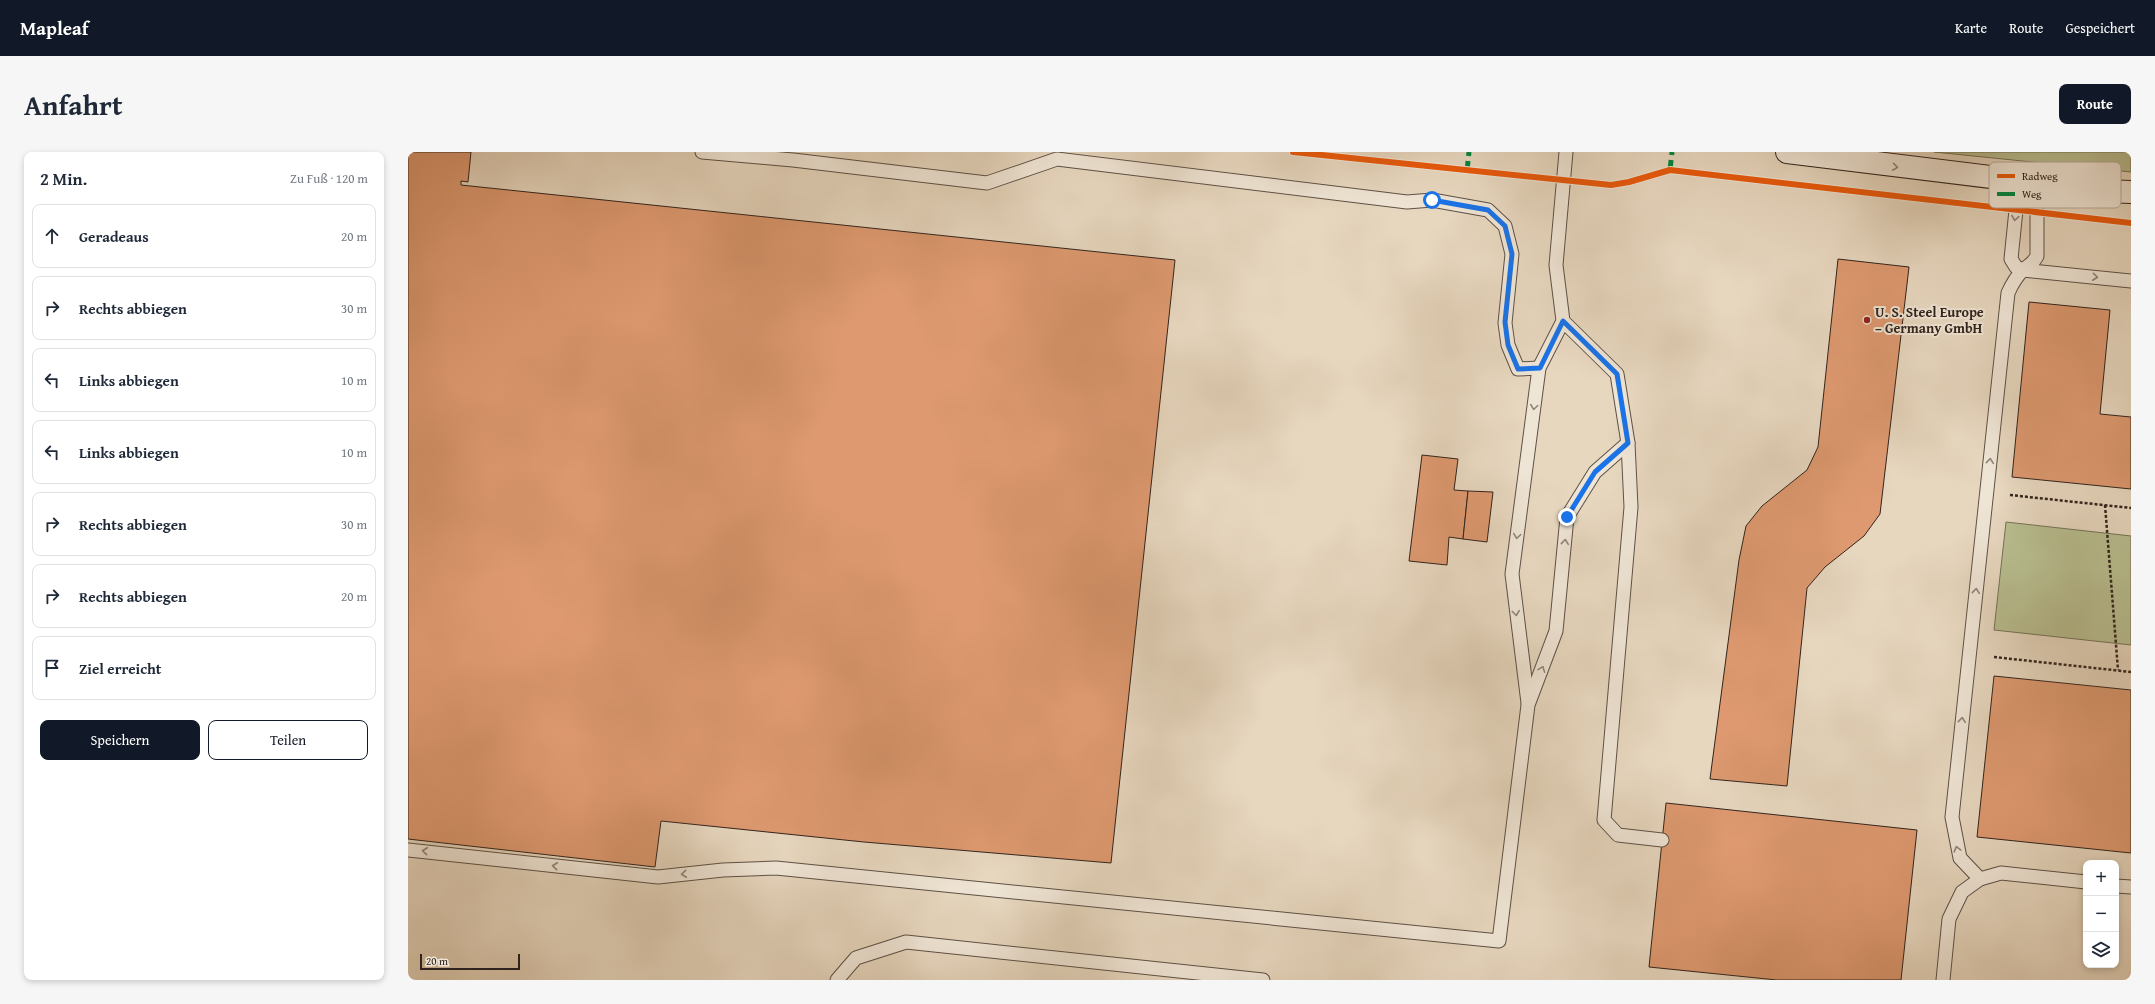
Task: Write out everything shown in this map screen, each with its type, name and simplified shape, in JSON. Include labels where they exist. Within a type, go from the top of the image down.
[{"type":"main road","points":[[1788,152],[1989,177]]},
{"type":"main road","points":[[2121,192],[2131,192]]},
{"type":"lane","points":[[702,152],[793,160],[988,183],[1057,159],[1407,202],[1432,200],[1488,210],[1505,226],[1512,254],[1505,322],[1508,345],[1518,369],[1540,368]]},
{"type":"lane","points":[[1528,705],[1512,574],[1540,368],[1563,321],[1556,265],[1566,152]]},
{"type":"lane","points":[[2017,208],[2010,258],[2016,267],[2023,270],[2131,281]]},
{"type":"lane","points":[[1980,879],[1960,858],[1952,817],[2008,293],[2013,282],[2023,270],[2034,263],[2037,256],[2036,208]]},
{"type":"lane","points":[[1563,321],[1617,374],[1628,443],[1631,507],[1604,820],[1618,835],[1662,840]]},
{"type":"lane","points":[[408,850],[658,877],[723,870],[776,868],[1499,941],[1528,705],[1556,631],[1567,517],[1595,472],[1628,443]]},
{"type":"lane","points":[[1943,980],[1950,919],[1962,892],[1980,879],[2001,873],[2083,882]]},
{"type":"lane","points":[[2119,886],[2131,887]]},
{"type":"lane","points":[[838,980],[856,958],[906,942],[1262,980]]},
{"type":"path","points":[[1987,493],[2131,508]]},
{"type":"path","points":[[2105,505],[2118,670]]},
{"type":"path","points":[[1969,654],[2131,672]]},
{"type":"green space","points":[[1934,152],[2131,152],[2131,172],[2121,171],[2121,162],[2032,162]]},
{"type":"green space","points":[[2006,522],[2131,536],[2131,645],[1994,630]]},
{"type":"building","points":[[408,152],[471,152],[468,182],[461,181],[461,185],[1175,260],[1111,863],[864,842],[661,821],[655,867],[408,839]]},
{"type":"building","points":[[1838,259],[1909,267],[1880,514],[1864,536],[1825,567],[1807,588],[1787,786],[1710,779],[1739,560],[1746,526],[1762,506],[1807,470],[1818,447]]},
{"type":"building","points":[[2029,302],[2110,310],[2100,414],[2131,417],[2131,489],[2012,477]]},
{"type":"building","points":[[1422,455],[1458,459],[1454,490],[1468,491],[1463,539],[1449,537],[1447,565],[1409,561]]},
{"type":"building","points":[[1468,491],[1493,492],[1487,542],[1463,539]]},
{"type":"building","points":[[1994,676],[2131,690],[2131,853],[1977,837]]},
{"type":"building","points":[[1666,803],[1917,830],[1901,980],[1777,980],[1649,967]]},
{"type":"marked path","points":[[1467,171],[1469,152]]},
{"type":"marked path","points":[[1670,170],[1672,152]]},
{"type":"cycle path","points":[[1293,152],[1611,185],[1629,182],[1670,170],[1989,207]]},
{"type":"cycle path","points":[[2001,208],[2131,223]]},
{"type":"place","name":"U. S. Steel Europe – Germany GmbH","points":[[1867,320]]},
{"type":"route","points":[[1432,200],[1488,210],[1505,226],[1512,254],[1505,322],[1508,345],[1518,369],[1540,368],[1563,321],[1617,374],[1628,443],[1595,472],[1567,517]]}]
